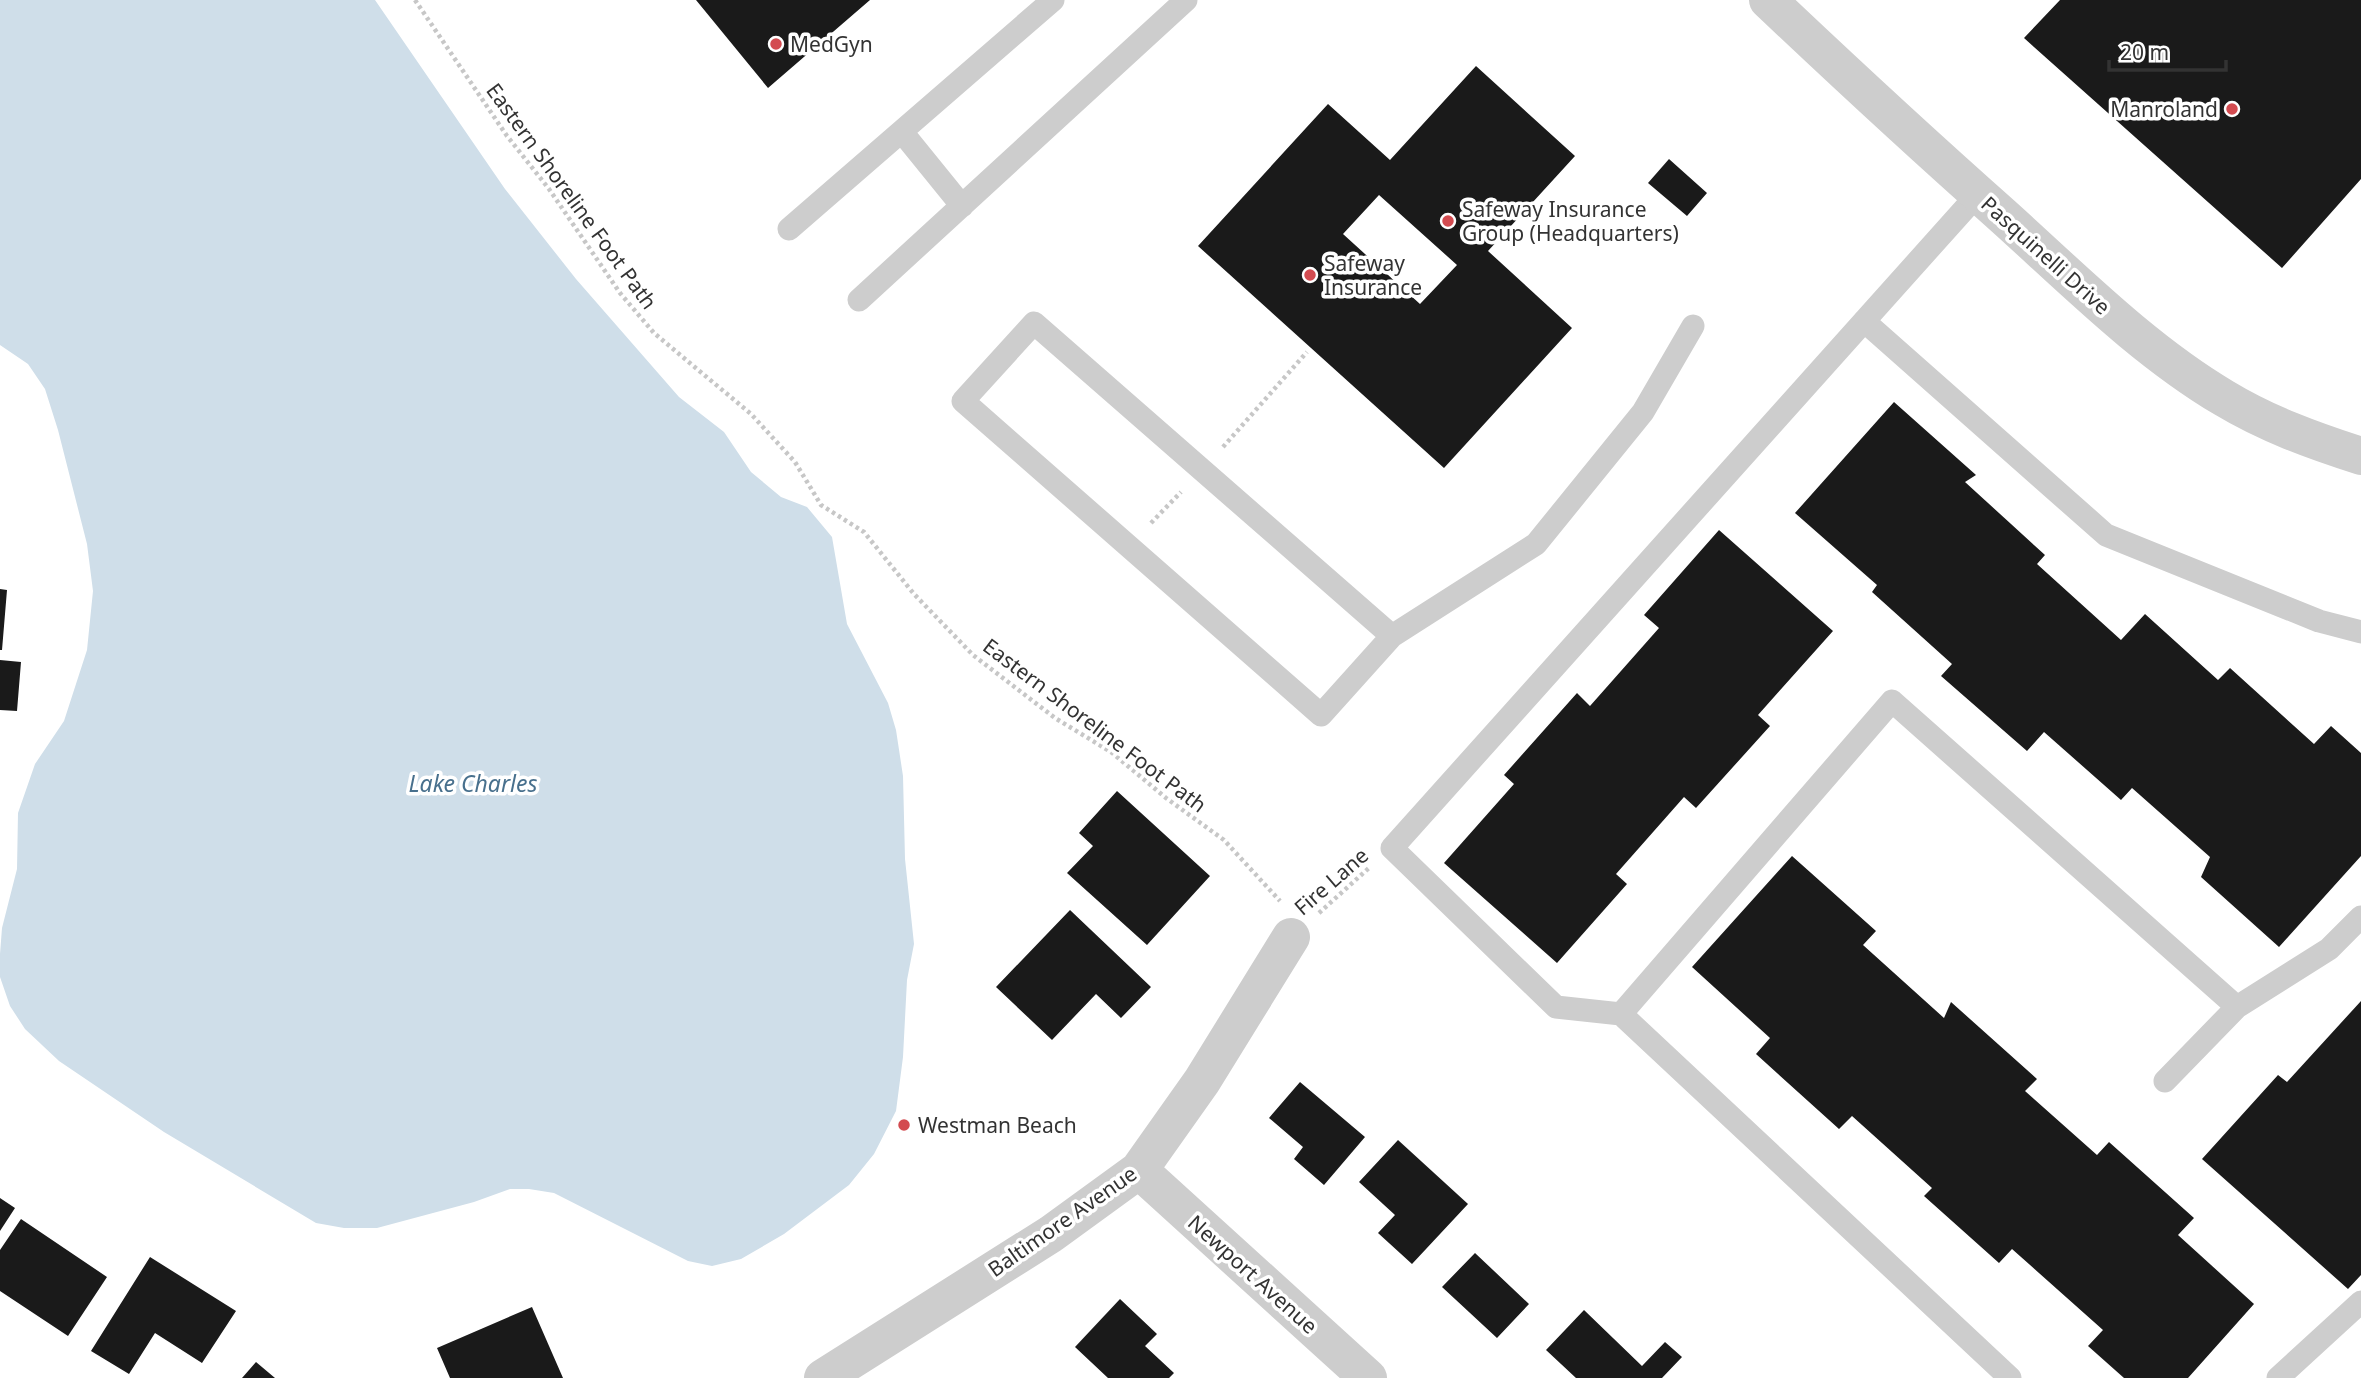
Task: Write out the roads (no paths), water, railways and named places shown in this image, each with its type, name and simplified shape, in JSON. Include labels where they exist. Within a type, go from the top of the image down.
[{"type":"street","name":"Pasquinelli Drive","points":[[1768,0],[1871,98],[2104,306],[2196,380],[2259,417],[2317,443],[2361,456]]},
{"type":"street","name":"Baltimore Avenue","points":[[823,1378],[1051,1234],[1139,1170],[1202,1080],[1291,937]]},
{"type":"street","name":"Newport Avenue","points":[[1139,1170],[1368,1378]]},
{"type":"lane","points":[[789,229],[1053,0]]},
{"type":"lane","points":[[859,300],[1186,0]]},
{"type":"lane","points":[[902,132],[962,206]]},
{"type":"lane","points":[[1978,194],[1392,848],[1556,1007],[1620,1014],[2010,1378]]},
{"type":"lane","points":[[1864,321],[2106,536],[2319,621],[2361,632]]},
{"type":"lane","points":[[1392,636],[1034,323],[963,401],[1321,715],[1392,636],[1536,544],[1643,412],[1693,326]]},
{"type":"lane","points":[[1620,1014],[1892,701],[2237,1007]]},
{"type":"lane","points":[[2165,1080],[2237,1007],[2329,949],[2361,917]]},
{"type":"lane","points":[[2278,1378],[2361,1302]]},
{"type":"water","name":"Lake Charles","points":[[0,0],[375,0],[505,189],[576,279],[679,397],[724,432],[751,472],[781,497],[807,507],[832,537],[847,624],[888,703],[896,730],[903,776],[905,859],[914,944],[907,980],[903,1057],[896,1111],[874,1154],[849,1185],[784,1234],[741,1259],[712,1266],[688,1261],[554,1193],[529,1189],[510,1189],[474,1202],[377,1228],[344,1228],[316,1223],[164,1132],[59,1061],[25,1029],[10,1006],[0,977],[0,954],[2,928],[17,869],[18,813],[35,764],[64,721],[87,650],[93,591],[87,544],[45,389],[28,364],[0,345]]},
{"type":"place","name":"MedGyn","points":[[776,44]]},
{"type":"place","name":"Manroland","points":[[2232,109]]},
{"type":"place","name":"Safeway Insurance Group (Headquarters)","points":[[1448,221]]},
{"type":"place","name":"Safeway Insurance","points":[[1310,275]]},
{"type":"place","name":"Westman Beach","points":[[904,1125]]}]
